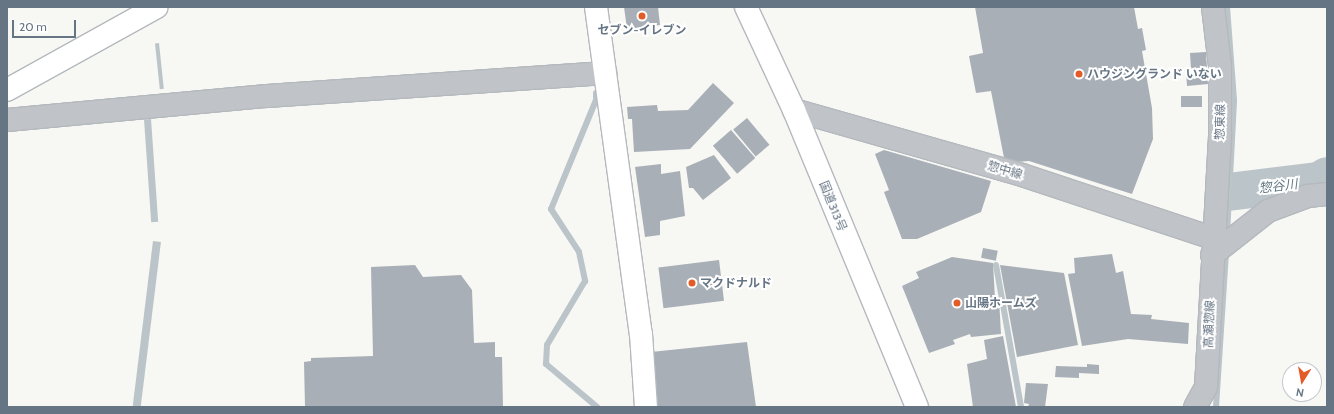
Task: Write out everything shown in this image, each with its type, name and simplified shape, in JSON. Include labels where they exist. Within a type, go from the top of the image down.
[{"type":"main road","points":[[7,90],[157,7]]},
{"type":"main road","points":[[596,7],[641,334],[646,407]]},
{"type":"main road","name":"国道313号","points":[[746,7],[794,110],[917,407]]},
{"type":"street","name":"惣東線","points":[[1212,246],[1220,133],[1220,66],[1213,7]]},
{"type":"street","points":[[7,120],[267,96],[606,73]]},
{"type":"street","name":"惣中線","points":[[794,110],[1022,175],[1212,246]]},
{"type":"street","points":[[1212,246],[1268,212],[1308,196],[1327,194]]},
{"type":"street","name":"高瀬惣線","points":[[1195,407],[1206,387],[1212,246]]},
{"type":"shaded area","points":[[155,43],[159,43],[164,89],[160,89]]},
{"type":"shaded area","points":[[144,119],[151,119],[158,222],[151,222]]},
{"type":"shaded area","points":[[153,241],[161,242],[141,407],[133,406]]},
{"type":"building","name":"セブン-イレブン","points":[[624,7],[658,7],[660,25],[627,29]]},
{"type":"building","points":[[975,7],[1134,7],[1138,29],[1142,28],[1146,50],[1142,51],[1152,108],[1153,139],[1132,194],[1029,161],[1005,163],[991,91],[976,93],[969,56],[983,53]]},
{"type":"building","points":[[1206,52],[1208,84],[1187,86],[1186,70],[1191,69],[1190,53]]},
{"type":"building","points":[[713,83],[734,103],[690,149],[634,152],[632,119],[628,119],[627,107],[657,105],[658,111],[688,110]]},
{"type":"building","points":[[1181,96],[1202,96],[1202,107],[1181,107]]},
{"type":"building","points":[[747,118],[769,145],[756,156],[733,130]]},
{"type":"building","points":[[731,130],[755,158],[737,174],[713,146]]},
{"type":"building","points":[[884,150],[991,181],[981,212],[917,239],[902,239],[884,192],[889,190],[875,154]]},
{"type":"building","points":[[714,155],[731,178],[703,200],[693,188],[689,188],[686,167]]},
{"type":"building","points":[[661,164],[661,174],[680,171],[685,216],[660,221],[660,235],[645,237],[635,167]]},
{"type":"building","points":[[983,248],[998,251],[996,261],[981,258]]},
{"type":"building","points":[[1112,254],[1116,273],[1123,271],[1131,314],[1152,315],[1151,319],[1189,323],[1188,344],[1128,339],[1082,346],[1068,274],[1075,273],[1074,258]]},
{"type":"building","points":[[952,257],[993,263],[995,299],[999,299],[1001,334],[971,337],[970,334],[953,340],[955,344],[929,353],[902,286],[919,278],[916,272]]},
{"type":"building","points":[[719,260],[724,301],[663,308],[658,267]]},
{"type":"building","points":[[415,265],[423,277],[461,275],[472,290],[474,343],[495,342],[495,357],[502,357],[503,407],[305,407],[304,362],[311,361],[311,358],[373,356],[371,267]]},
{"type":"building","points":[[1000,265],[1064,273],[1078,345],[1017,357]]},
{"type":"building","points":[[1003,336],[1016,407],[973,407],[967,364],[987,359],[984,340]]},
{"type":"building","points":[[747,342],[756,407],[658,407],[651,352]]},
{"type":"building","points":[[1087,364],[1099,365],[1099,374],[1079,373],[1079,378],[1055,377],[1056,366],[1087,367]]},
{"type":"building","points":[[1026,383],[1048,384],[1045,407],[1028,407],[1029,404],[1024,403]]},
{"type":"waterway","points":[[1227,7],[1234,101],[1227,236]]},
{"type":"waterway","points":[[596,93],[596,100],[551,209],[579,252],[585,281],[547,345],[546,364],[597,407]]},
{"type":"waterway","name":"惣谷川","points":[[1228,192],[1319,181],[1327,176]]},
{"type":"waterway","points":[[1216,407],[1226,251]]},
{"type":"waterway","points":[[996,265],[1021,407]]},
{"type":"place","name":"セブン-イレブン","points":[[642,16]]},
{"type":"place","name":"ハウジングランド いない","points":[[1079,74]]},
{"type":"place","name":"マクドナルド","points":[[692,283]]},
{"type":"place","name":"山陽ホームズ","points":[[957,303]]}]
